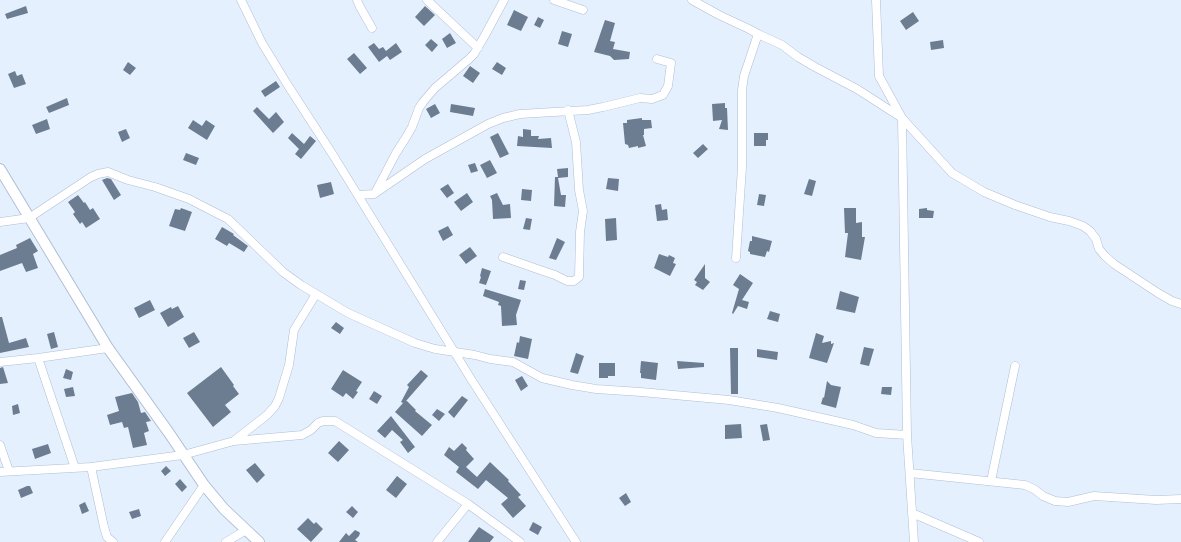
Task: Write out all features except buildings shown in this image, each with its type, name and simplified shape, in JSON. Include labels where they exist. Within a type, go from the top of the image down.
[{"type":"street","points":[[241,0],[262,43],[454,352],[576,542]]},
{"type":"street","points":[[357,0],[372,28]]},
{"type":"street","points":[[427,0],[478,48]]},
{"type":"street","points":[[374,194],[396,152],[409,133],[423,102],[443,81],[470,59],[504,0]]},
{"type":"street","points":[[554,0],[584,10]]},
{"type":"street","points":[[692,0],[758,34],[782,44],[798,57],[857,89],[902,118]]},
{"type":"street","points":[[876,0],[879,76],[902,118],[952,173],[984,192],[1015,205],[1082,226],[1090,231],[1096,239],[1099,249],[1114,264],[1158,293],[1181,304]]},
{"type":"street","points":[[736,258],[742,167],[742,90],[744,76],[758,34]]},
{"type":"street","points":[[358,196],[374,194],[425,160],[488,124],[520,114],[588,110],[640,98],[652,99],[663,95],[668,86],[671,63],[657,59]]},
{"type":"street","points":[[503,256],[567,281],[574,281],[579,277],[580,232],[583,211],[579,190],[576,142],[568,110]]},
{"type":"street","points":[[902,118],[907,435],[914,542]]},
{"type":"street","points":[[0,169],[108,348],[204,485],[224,509],[259,542]]},
{"type":"street","points":[[0,222],[29,218],[91,177],[108,172],[188,199],[228,219],[283,272],[301,285],[348,313],[415,343],[435,349],[466,352],[490,360],[513,362],[542,378],[588,388],[729,400],[778,408],[853,425],[876,433],[907,435]]},
{"type":"street","points":[[234,441],[267,415],[275,406],[289,366],[294,330],[316,294]]},
{"type":"street","points":[[0,362],[108,348]]},
{"type":"street","points":[[38,358],[75,468]]},
{"type":"street","points":[[991,482],[1015,366]]},
{"type":"street","points":[[0,472],[91,467],[183,456],[234,441],[302,435],[318,423],[335,421],[468,504],[520,542]]},
{"type":"street","points":[[0,445],[9,471]]},
{"type":"street","points":[[91,467],[106,536],[113,542]]},
{"type":"street","points":[[910,473],[1025,485],[1055,501],[1068,502],[1094,496],[1156,500],[1181,499]]},
{"type":"street","points":[[165,542],[204,485]]},
{"type":"street","points":[[437,542],[468,504]]},
{"type":"street","points":[[912,513],[979,542]]},
{"type":"street","points":[[226,542],[246,530]]}]
